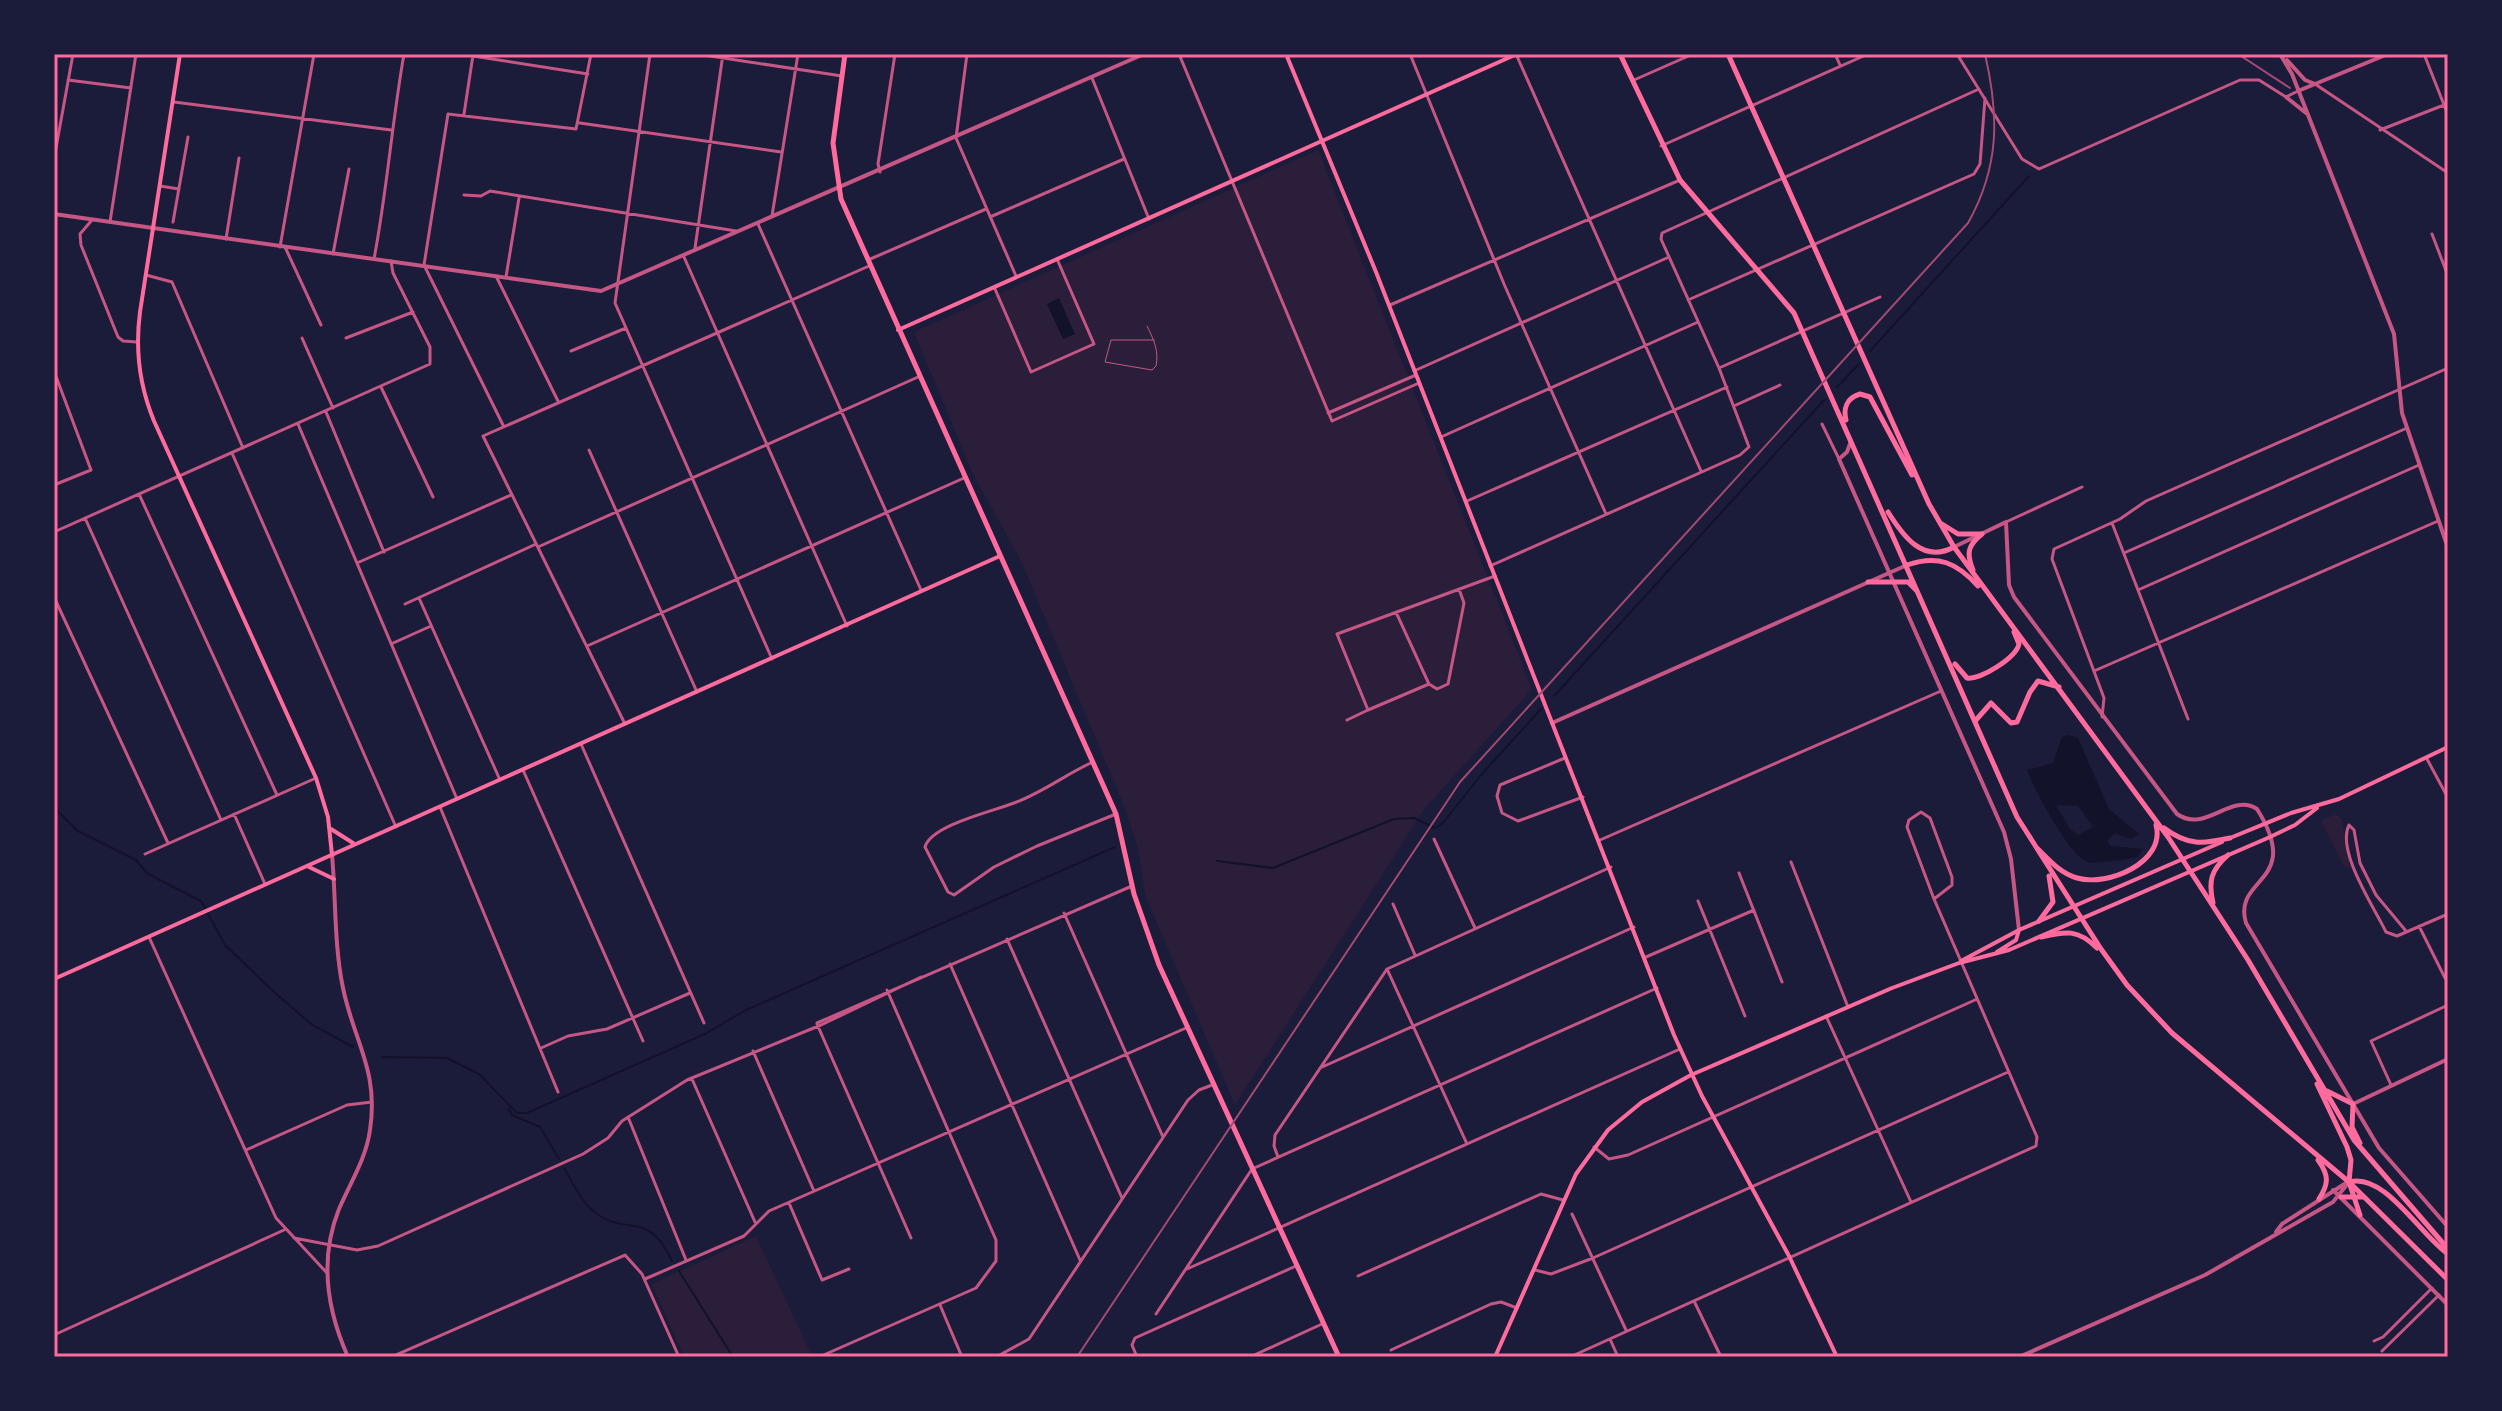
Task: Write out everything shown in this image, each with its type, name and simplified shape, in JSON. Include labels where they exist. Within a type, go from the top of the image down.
[{"type":"main road","points":[[180,54],[137,342],[147,405],[316,778],[329,827],[332,855]]},
{"type":"main road","points":[[845,54],[833,143],[838,189],[918,377],[1002,555],[1116,814],[1145,930],[1187,1028],[1339,1357]]},
{"type":"main road","points":[[1286,54],[1441,437],[1680,1049],[1712,1117],[1789,1256],[1837,1357]]},
{"type":"main road","points":[[898,331],[1517,54]]},
{"type":"main road","points":[[1620,54],[1661,146],[1680,180],[1794,313],[2031,843],[2081,920],[2134,993],[2172,1033],[2349,1182],[2448,1280]]},
{"type":"main road","points":[[1728,54],[1937,520],[1977,580],[2148,807],[2214,907],[2322,1088],[2364,1151],[2448,1252]]},
{"type":"main road","points":[[1852,438],[1845,414],[1846,403],[1854,396],[1865,395],[1874,401],[1901,459],[1922,489]]},
{"type":"main road","points":[[1878,498],[1901,533],[1917,548],[1937,552],[1954,547]]},
{"type":"main road","points":[[1937,520],[1958,534],[1982,534]]},
{"type":"main road","points":[[1977,580],[1968,553],[1970,543],[1982,534]]},
{"type":"main road","points":[[54,979],[1002,555]]},
{"type":"main road","points":[[1907,565],[1931,559],[1949,563],[1965,572],[2000,610]]},
{"type":"main road","points":[[1868,582],[1908,582],[1919,592]]},
{"type":"main road","points":[[1949,658],[1967,678],[1976,679],[2019,649],[2009,621]]},
{"type":"main road","points":[[1976,720],[1991,703],[2011,723],[2017,722],[2038,681],[2060,687]]},
{"type":"main road","points":[[1495,1357],[1563,1200],[1594,1147],[1632,1109],[1691,1075],[1959,963],[2019,930],[2264,823],[2317,808],[2448,747]]},
{"type":"main road","points":[[2031,843],[2066,874],[2083,879],[2107,878],[2144,861],[2154,850],[2157,827],[2148,807]]},
{"type":"main road","points":[[1959,963],[1992,956],[2081,920],[2270,837],[2295,825],[2317,808]]},
{"type":"main road","points":[[2158,823],[2177,838],[2199,845],[2230,838]]},
{"type":"main road","points":[[329,827],[339,838],[355,844]]},
{"type":"main road","points":[[2214,907],[2209,885],[2212,873],[2228,855]]},
{"type":"main road","points":[[306,867],[334,879]]},
{"type":"main road","points":[[2039,921],[2053,902],[2054,891],[2046,867]]},
{"type":"main road","points":[[1992,956],[2016,940],[2019,930]]},
{"type":"main road","points":[[2041,937],[2067,931],[2078,933],[2106,957]]},
{"type":"main road","points":[[2297,1044],[2347,1147],[2351,1160],[2349,1182],[2360,1215]]},
{"type":"main road","points":[[2322,1088],[2353,1104],[2352,1127],[2364,1151]]},
{"type":"main road","points":[[2310,1150],[2327,1172],[2327,1188],[2319,1199]]},
{"type":"main road","points":[[2349,1182],[2368,1181],[2382,1189],[2448,1252]]},
{"type":"main road","points":[[2341,1197],[2366,1198]]},
{"type":"street","points":[[54,159],[73,54]]},
{"type":"street","points":[[110,222],[136,54]]},
{"type":"street","points":[[304,54],[314,55],[283,247],[321,325]]},
{"type":"street","points":[[374,259],[389,176],[391,130],[404,54]]},
{"type":"street","points":[[460,54],[588,74]]},
{"type":"street","points":[[503,425],[424,265],[450,113],[576,129],[580,123],[591,54]]},
{"type":"street","points":[[650,54],[615,303],[772,660]]},
{"type":"street","points":[[697,54],[842,76]]},
{"type":"street","points":[[771,218],[798,54]]},
{"type":"street","points":[[880,172],[878,164],[895,54]]},
{"type":"street","points":[[967,54],[956,138],[1017,277]]},
{"type":"street","points":[[54,214],[589,290],[616,287],[1144,54]]},
{"type":"street","points":[[1179,54],[1332,421],[1419,383]]},
{"type":"street","points":[[1410,54],[1494,260],[1606,514]]},
{"type":"street","points":[[1517,54],[1701,472]]},
{"type":"street","points":[[1632,81],[1693,54]]},
{"type":"street","points":[[1835,54],[1840,66]]},
{"type":"street","points":[[1661,146],[1868,54]]},
{"type":"street","points":[[1957,54],[2022,159],[2032,168],[2045,167],[2240,80],[2259,80],[2306,113]]},
{"type":"street","points":[[2286,97],[2388,54]]},
{"type":"street","points":[[2424,54],[2448,115]]},
{"type":"street","points":[[464,114],[473,55]]},
{"type":"street","points":[[694,252],[723,56]]},
{"type":"street","points":[[2282,56],[2305,80],[2448,173]]},
{"type":"street","points":[[2282,56],[2394,334],[2407,428],[2448,548]]},
{"type":"street","points":[[1092,78],[1149,219]]},
{"type":"street","points":[[68,80],[131,88]]},
{"type":"street","points":[[1490,566],[1740,455],[1749,447],[1735,405],[1669,257],[1662,233],[1979,89]]},
{"type":"street","points":[[1688,300],[1974,174],[1980,164],[1985,98]]},
{"type":"street","points":[[174,102],[391,130]]},
{"type":"street","points":[[2380,130],[2444,105]]},
{"type":"street","points":[[580,123],[781,152]]},
{"type":"street","points":[[173,222],[188,137]]},
{"type":"street","points":[[226,239],[239,158]]},
{"type":"street","points":[[990,217],[1124,159]]},
{"type":"street","points":[[333,254],[349,169]]},
{"type":"street","points":[[1388,306],[1680,180]]},
{"type":"street","points":[[160,186],[179,189]]},
{"type":"street","points":[[464,195],[481,196],[490,191],[739,233]]},
{"type":"street","points":[[506,277],[519,196]]},
{"type":"street","points":[[625,724],[482,438],[503,425],[717,334],[986,209]]},
{"type":"street","points":[[92,220],[80,234],[81,245],[118,337],[137,342]]},
{"type":"street","points":[[758,224],[922,593]]},
{"type":"street","points":[[2432,234],[2448,276]]},
{"type":"street","points":[[684,257],[847,626]]},
{"type":"street","points":[[1328,413],[1669,257]]},
{"type":"street","points":[[994,287],[1031,372],[1094,344],[1057,259]]},
{"type":"street","points":[[54,532],[326,412],[432,361],[430,347],[393,273],[391,261]]},
{"type":"street","points":[[146,275],[172,282],[243,448]]},
{"type":"street","points":[[496,276],[558,402]]},
{"type":"street","points":[[1719,368],[1880,297]]},
{"type":"street","points":[[346,338],[413,312]]},
{"type":"street","points":[[1441,437],[1698,322]]},
{"type":"street","points":[[571,351],[626,328]]},
{"type":"street","points":[[302,338],[333,408]]},
{"type":"street","points":[[2102,717],[2104,698],[2052,552],[2059,545],[2112,523],[2146,501],[2448,368]]},
{"type":"street","points":[[54,371],[91,470],[54,485]]},
{"type":"street","points":[[405,604],[918,377]]},
{"type":"street","points":[[1735,405],[1780,385]]},
{"type":"street","points":[[381,387],[433,497]]},
{"type":"street","points":[[1465,502],[1727,387]]},
{"type":"street","points":[[326,412],[384,552]]},
{"type":"street","points":[[298,424],[457,799]]},
{"type":"street","points":[[1822,424],[2004,832],[2019,930]]},
{"type":"street","points":[[2124,553],[2407,428]]},
{"type":"street","points":[[1839,459],[1847,452],[1852,438]]},
{"type":"street","points":[[589,450],[697,692]]},
{"type":"street","points":[[232,453],[396,827]]},
{"type":"street","points":[[2138,590],[2419,465]]},
{"type":"street","points":[[586,646],[964,478]]},
{"type":"street","points":[[1954,547],[2082,487]]},
{"type":"street","points":[[139,494],[277,795]]},
{"type":"street","points":[[357,563],[511,495]]},
{"type":"street","points":[[85,518],[221,820]]},
{"type":"street","points":[[2094,671],[2438,521]]},
{"type":"street","points":[[2006,522],[2009,585],[2014,597],[2180,816],[2198,821],[2249,804],[2257,809],[2270,837],[2275,858],[2246,900],[2243,909],[2246,923],[2388,1161],[2448,1227]]},
{"type":"street","points":[[2112,523],[2188,719]]},
{"type":"street","points":[[1552,723],[1907,565]]},
{"type":"street","points":[[1368,710],[1337,634],[1495,576]]},
{"type":"street","points":[[1396,612],[1429,684],[1437,689],[1448,684],[1464,603],[1459,589]]},
{"type":"street","points":[[54,597],[168,843]]},
{"type":"street","points":[[419,598],[500,780]]},
{"type":"street","points":[[391,644],[431,626]]},
{"type":"street","points":[[1347,720],[1429,684]]},
{"type":"street","points":[[1600,840],[1943,690]]},
{"type":"street","points":[[581,744],[704,1023]]},
{"type":"street","points":[[1567,758],[1500,785],[1497,796],[1502,813],[1518,821],[1583,797]]},
{"type":"street","points":[[2427,759],[2448,798]]},
{"type":"street","points":[[1093,762],[1017,803],[963,821],[925,844],[948,892],[954,895],[994,867],[1116,814]]},
{"type":"street","points":[[523,770],[643,1041]]},
{"type":"street","points":[[145,854],[316,778]]},
{"type":"street","points":[[440,807],[558,1092]]},
{"type":"street","points":[[1570,1357],[2037,1143],[1959,963],[1934,899],[1907,827],[1909,820],[1921,812],[1930,818],[1952,877],[1952,885],[1934,899]]},
{"type":"street","points":[[234,814],[266,884]]},
{"type":"street","points":[[2407,932],[2402,921],[2376,895],[2358,856],[2354,830],[2349,825],[2346,831],[2349,857],[2386,932],[2397,936],[2407,932],[2419,926],[2448,914]]},
{"type":"street","points":[[1434,839],[1475,928]]},
{"type":"street","points":[[332,855],[343,989],[365,1049],[372,1102],[367,1145],[339,1210],[329,1246],[327,1273],[333,1320],[348,1357]]},
{"type":"street","points":[[2349,857],[2358,856]]},
{"type":"street","points":[[1791,862],[1848,1007]]},
{"type":"street","points":[[1278,1157],[1274,1146],[1275,1135],[1387,969],[1611,867]]},
{"type":"street","points":[[1739,873],[1782,982]]},
{"type":"street","points":[[294,1238],[362,1250],[378,1246],[583,1154],[608,1138],[628,1117],[692,1079],[817,1024],[827,1016],[888,993],[1064,913],[1132,886]]},
{"type":"street","points":[[2370,899],[2376,895]]},
{"type":"street","points":[[1698,901],[1745,1016]]},
{"type":"street","points":[[1393,904],[1415,955]]},
{"type":"street","points":[[1646,957],[1754,910]]},
{"type":"street","points":[[1064,913],[1163,1138]]},
{"type":"street","points":[[2419,926],[2445,978]]},
{"type":"street","points":[[1317,1069],[1634,927]]},
{"type":"street","points":[[149,937],[284,1230],[327,1273]]},
{"type":"street","points":[[1007,939],[1123,1199]]},
{"type":"street","points":[[950,964],[1081,1262]]},
{"type":"street","points":[[1387,969],[1467,1144]]},
{"type":"street","points":[[1156,1314],[1252,1169],[1657,988]]},
{"type":"street","points":[[540,1048],[568,1036],[607,1029],[690,993]]},
{"type":"street","points":[[819,1357],[979,1286],[998,1256],[996,1240],[888,993]]},
{"type":"street","points":[[1594,1147],[1609,1159],[1620,1158],[1975,1000]]},
{"type":"street","points":[[2391,1085],[2371,1041],[2448,1005]]},
{"type":"street","points":[[1826,1016],[1911,1202]]},
{"type":"street","points":[[817,1024],[911,1238]]},
{"type":"street","points":[[645,1279],[744,1236],[763,1215],[1187,1028]]},
{"type":"street","points":[[1186,1270],[1680,1049]]},
{"type":"street","points":[[753,1051],[815,1191]]},
{"type":"street","points":[[2353,1104],[2448,1059]]},
{"type":"street","points":[[1533,1269],[1551,1274],[1593,1258],[2008,1072]]},
{"type":"street","points":[[692,1079],[756,1224]]},
{"type":"street","points":[[996,1357],[1029,1339],[1192,1095],[1212,1085]]},
{"type":"street","points":[[246,1150],[347,1105],[372,1102]]},
{"type":"street","points":[[628,1117],[686,1260]]},
{"type":"street","points":[[2276,1232],[2282,1224],[2349,1182]]},
{"type":"street","points":[[2019,1357],[2205,1275],[2341,1197],[2349,1182]]},
{"type":"street","points":[[2333,1190],[2448,1305]]},
{"type":"street","points":[[1358,1276],[1537,1195],[1548,1193],[1563,1200]]},
{"type":"street","points":[[789,1203],[822,1280],[849,1269]]},
{"type":"street","points":[[1572,1214],[1626,1332]]},
{"type":"street","points":[[54,1335],[284,1230]]},
{"type":"street","points":[[391,1357],[618,1257],[630,1256],[645,1279],[679,1357]]},
{"type":"street","points":[[1137,1357],[1132,1341],[1296,1266]]},
{"type":"street","points":[[2374,1341],[2383,1337],[2432,1288]]},
{"type":"street","points":[[2382,1351],[2439,1295]]},
{"type":"street","points":[[1694,1301],[1721,1357]]},
{"type":"street","points":[[1391,1350],[1491,1304],[1501,1302],[1517,1308]]},
{"type":"street","points":[[940,1305],[962,1357]]},
{"type":"street","points":[[1250,1357],[1322,1324]]},
{"type":"street","points":[[1610,1339],[1618,1357]]},
{"type":"lane","points":[[1147,326],[1154,340],[1157,361],[1152,370],[1105,362],[1111,340],[1154,340]]},
{"type":"shaded area","points":[[1318,150],[1532,689],[1425,808],[1235,1105],[1145,895],[1138,847],[1122,801],[1022,563],[972,472],[914,332]]},
{"type":"shaded area","points":[[1059,298],[1075,334],[1063,339],[1047,304]]},
{"type":"shaded area","points":[[2069,735],[2078,738],[2109,809],[2139,834],[2131,839],[2114,833],[2107,842],[2111,846],[2143,849],[2137,857],[2088,862],[2072,848],[2053,821],[2027,770],[2053,763],[2062,737]],"holes":[[[2056,805],[2078,806],[2093,827],[2078,835],[2070,829]]]},
{"type":"shaded area","points":[[2336,814],[2342,819],[2350,868],[2344,867],[2321,821]]},
{"type":"shaded area","points":[[756,1236],[811,1354],[804,1357],[684,1357],[652,1284]]},
{"type":"waterway","points":[[1870,351],[2029,176]]},
{"type":"waterway","points":[[1837,387],[1859,364]]},
{"type":"waterway","points":[[1554,696],[1824,400]]},
{"type":"waterway","points":[[1217,861],[1273,868],[1394,819],[1414,818],[1435,828],[1442,824],[1481,775],[1541,709]]},
{"type":"waterway","points":[[54,808],[78,831],[136,860],[148,874],[201,901],[225,945],[311,1024],[353,1047]]},
{"type":"waterway","points":[[382,1057],[447,1058],[479,1074],[517,1113],[527,1113],[705,1034],[746,1010],[1115,847]]},
{"type":"waterway","points":[[509,1109],[512,1115],[540,1127],[559,1159]]},
{"type":"waterway","points":[[564,1168],[592,1210],[615,1223],[635,1226],[654,1234],[672,1261]]},
{"type":"waterway","points":[[679,1271],[733,1357]]},
{"type":"railway","points":[[1077,1357],[1460,782],[1968,223],[1986,181],[1994,140],[1993,98],[1985,54]]},
{"type":"railway","points":[[2238,54],[2290,88]]}]
